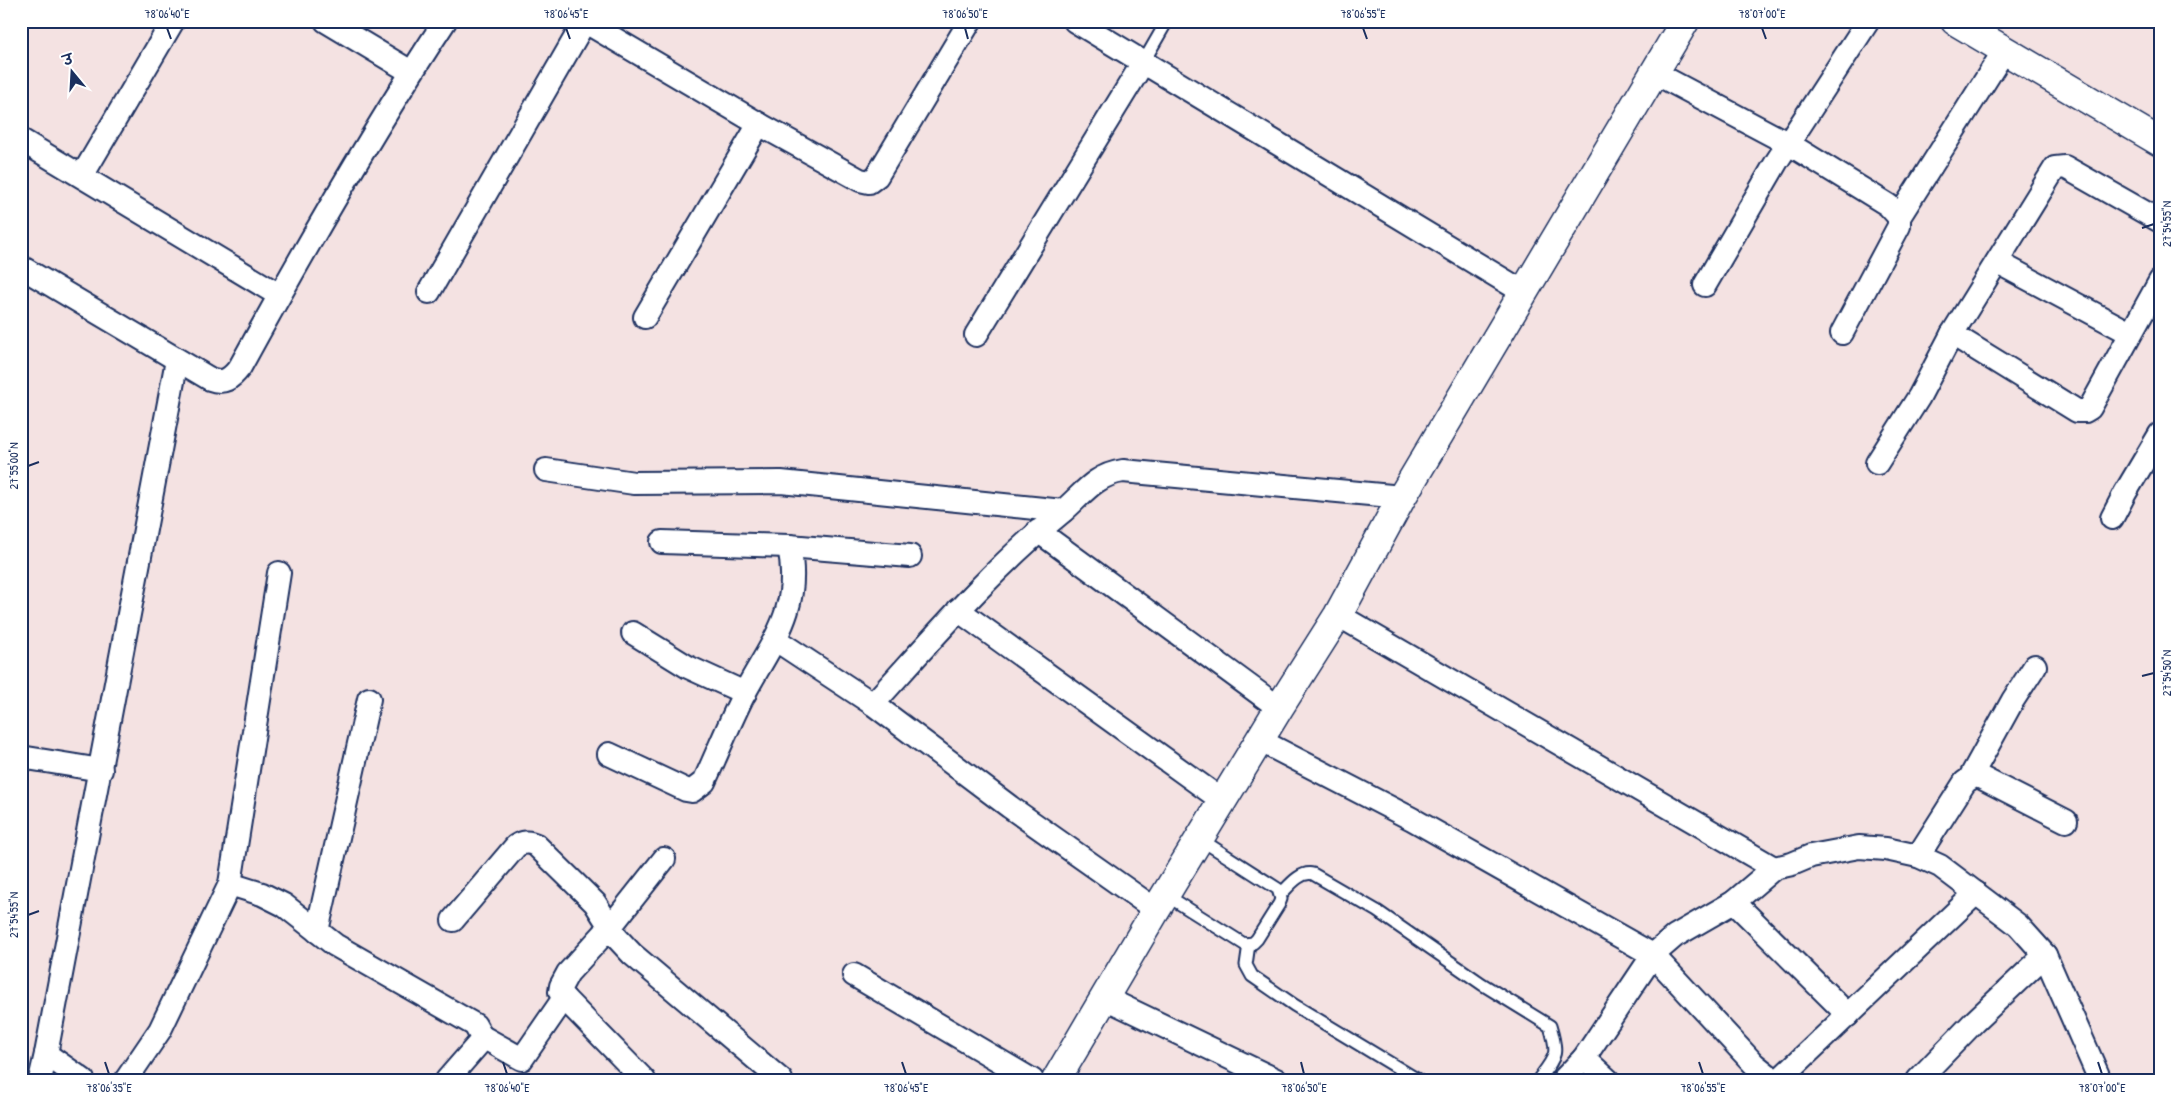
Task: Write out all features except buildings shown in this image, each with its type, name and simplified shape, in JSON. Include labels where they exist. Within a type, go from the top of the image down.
[{"type":"main road","points":[[1056,1080],[1259,740],[1338,615],[1402,497],[1685,21]]},
{"type":"main road","points":[[1955,21],[2160,142]]},
{"type":"street","points":[[82,176],[173,21]]},
{"type":"street","points":[[326,21],[411,72]]},
{"type":"street","points":[[21,266],[210,380],[219,383],[226,381],[234,376],[240,367],[279,295],[411,72],[445,21]]},
{"type":"street","points":[[429,292],[584,21],[759,124],[860,180],[869,182],[874,180],[970,21]]},
{"type":"street","points":[[1075,21],[1525,293]]},
{"type":"street","points":[[1705,285],[1789,144],[1868,21]]},
{"type":"street","points":[[1842,333],[1899,226],[1899,217],[2004,51]]},
{"type":"street","points":[[976,335],[1144,61]]},
{"type":"street","points":[[1655,73],[1789,144],[1888,205],[1899,217]]},
{"type":"street","points":[[645,317],[759,124]]},
{"type":"street","points":[[21,140],[279,295]]},
{"type":"street","points":[[1877,463],[1919,397],[1952,334],[2052,170],[2058,166],[2064,167],[2160,221]]},
{"type":"street","points":[[1996,262],[2130,333]]},
{"type":"street","points":[[1952,334],[2077,411],[2081,411],[2090,408],[2160,282]]},
{"type":"street","points":[[40,1080],[101,770],[177,360]]},
{"type":"street","points":[[2112,518],[2160,434]]},
{"type":"street","points":[[546,470],[634,483],[781,482],[1063,511]]},
{"type":"street","points":[[873,704],[958,610],[1038,531],[1102,476],[1123,471],[1402,497]]},
{"type":"street","points":[[1038,531],[1279,708]]},
{"type":"street","points":[[662,542],[789,546],[910,556]]},
{"type":"street","points":[[609,754],[686,790],[696,790],[704,782],[745,692],[776,640],[792,593],[792,561],[789,546]]},
{"type":"street","points":[[126,1080],[160,1030],[230,884],[279,573]]},
{"type":"street","points":[[958,610],[1223,801]]},
{"type":"street","points":[[1338,615],[1774,868]]},
{"type":"street","points":[[633,633],[688,666],[745,692]]},
{"type":"street","points":[[776,640],[873,704],[1010,807],[1161,902]]},
{"type":"street","points":[[1918,856],[1965,782],[1971,776],[2013,700],[2035,666]]},
{"type":"street","points":[[317,931],[369,699]]},
{"type":"street","points":[[1259,740],[1412,819],[1654,955],[1754,1064],[1774,1080]]},
{"type":"street","points":[[21,756],[101,770]]},
{"type":"street","points":[[1971,776],[1976,775],[2066,821]]},
{"type":"street","points":[[453,920],[516,846],[526,842],[536,845],[601,909],[618,938],[632,954],[781,1080]]},
{"type":"street","points":[[1563,1080],[1584,1058],[1654,955],[1675,936],[1734,902],[1774,868],[1792,864],[1811,856],[1860,847],[1886,849],[1918,856],[1940,866],[2018,925],[2045,955],[2100,1080]]},
{"type":"street","points":[[644,1080],[560,992],[568,973],[611,926],[664,859]]},
{"type":"street","points":[[230,884],[274,899],[335,945],[475,1026],[481,1036],[522,1059],[564,998]]},
{"type":"street","points":[[1779,1080],[1976,893]]},
{"type":"street","points":[[1734,902],[1848,1015]]},
{"type":"street","points":[[1918,1080],[1974,1022],[2045,955]]},
{"type":"street","points":[[854,975],[1032,1080]]},
{"type":"street","points":[[1105,998],[1276,1080]]},
{"type":"street","points":[[448,1080],[480,1041],[481,1036]]},
{"type":"street","points":[[46,1054],[83,1080]]},
{"type":"street","points":[[1584,1058],[1608,1080]]},
{"type":"lane","points":[[1144,61],[1167,21]]},
{"type":"lane","points":[[1161,902],[1244,944],[1258,940],[1279,904],[1280,894],[1278,889],[1200,839]]},
{"type":"lane","points":[[1280,894],[1300,876],[1308,873],[1313,874],[1377,911],[1482,984],[1550,1026],[1556,1045],[1554,1058],[1538,1080]]},
{"type":"lane","points":[[1249,944],[1246,965],[1252,976],[1294,1005],[1418,1080]]}]
